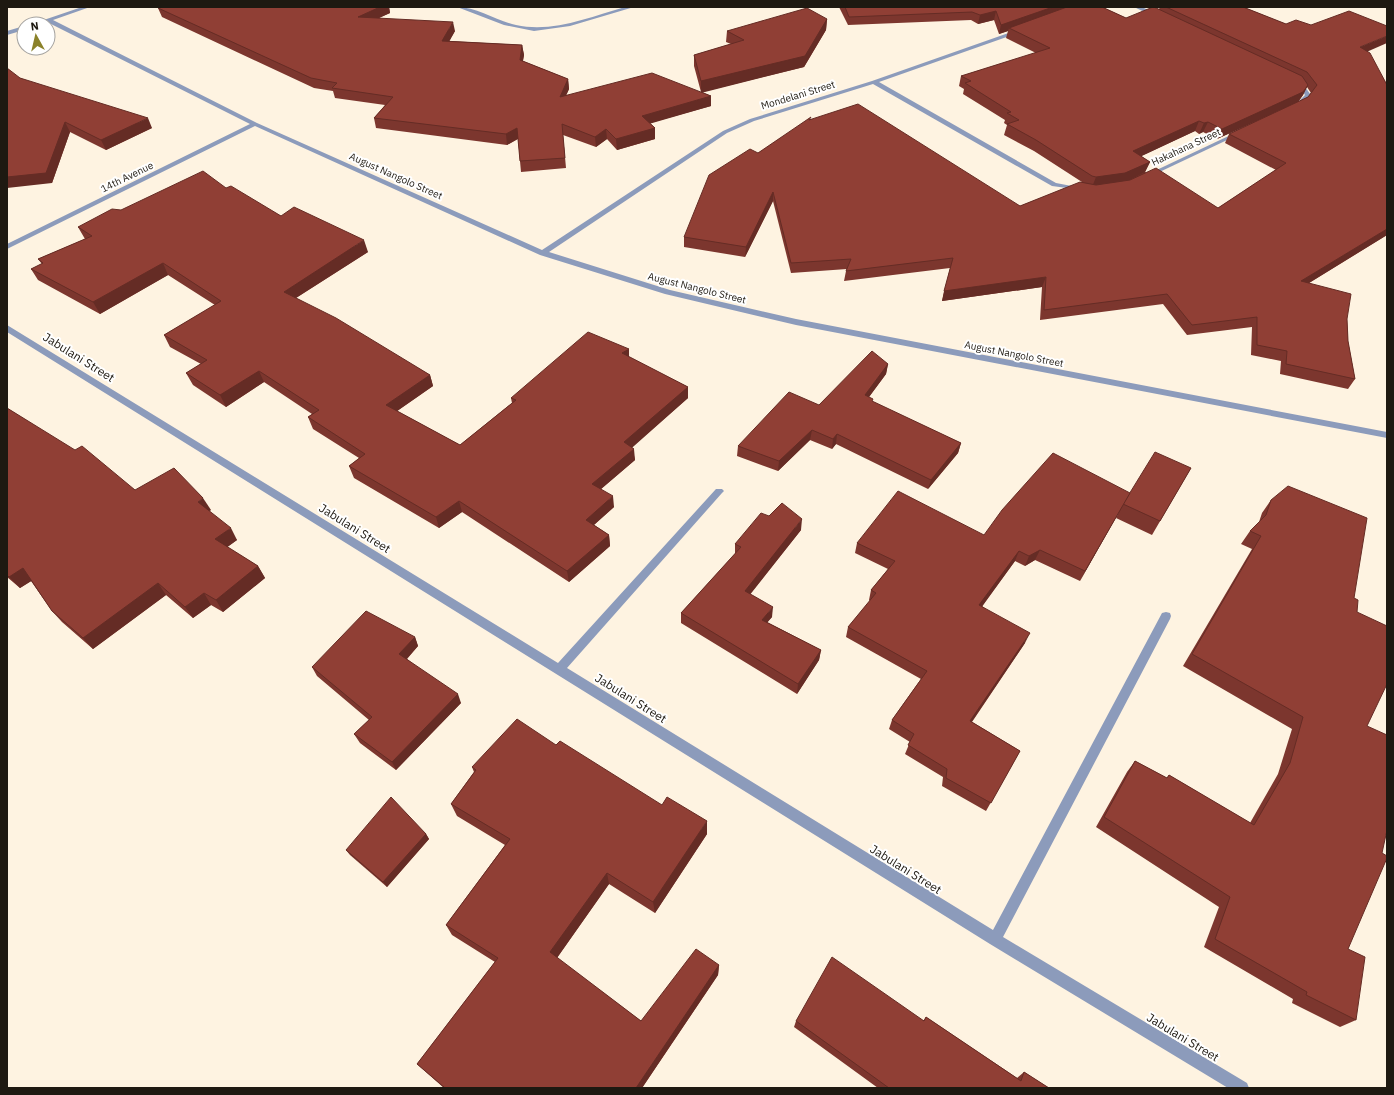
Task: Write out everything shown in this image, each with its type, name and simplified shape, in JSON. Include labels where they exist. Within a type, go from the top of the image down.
[{"type":"street","points":[[56,17],[87,7]]},
{"type":"street","points":[[460,7],[512,26],[535,29],[559,26],[631,7]]},
{"type":"street","points":[[1137,7],[1165,20]]},
{"type":"street","name":"August Nangolo Street","points":[[56,24],[255,124],[543,253],[668,292],[796,322],[1387,435]]},
{"type":"street","name":"Mondelani Street","points":[[543,253],[725,132],[752,120],[874,82],[1024,28]]},
{"type":"street","points":[[1287,111],[1301,104],[1308,95],[1300,84],[1292,80]]},
{"type":"street","points":[[874,82],[1054,185],[1084,190]]},
{"type":"street","name":"14th Avenue","points":[[7,247],[255,124]]},
{"type":"street","name":"Hakahana Street","points":[[1145,177],[1244,131]]},
{"type":"street","name":"Jabulani Street","points":[[7,328],[995,939],[1242,1088]]},
{"type":"street","points":[[559,669],[719,492]]},
{"type":"street","points":[[995,939],[1166,616]]},
{"type":"building","points":[[380,7],[358,17],[453,22],[442,41],[522,45],[520,60],[568,79],[560,97],[652,73],[711,96],[642,116],[655,128],[616,139],[606,129],[595,137],[562,124],[565,158],[520,161],[517,128],[506,134],[374,118],[393,97],[332,88],[337,83],[311,78],[158,8]]},
{"type":"building","points":[[845,7],[1053,7],[1001,25],[996,11],[980,15],[972,12],[849,17]]},
{"type":"building","points":[[1067,7],[1102,7],[1126,18],[1154,7],[1302,76],[1308,85],[1303,92],[1222,129],[1208,122],[1204,123],[1199,121],[1133,151],[1150,162],[1125,173],[1096,177],[1092,176],[1036,140],[1007,124],[1019,120],[1007,113],[1011,112],[965,83],[971,81],[961,76],[1050,48],[1009,28]]},
{"type":"building","points":[[1166,7],[1243,7],[1286,24],[1296,20],[1311,25],[1349,11],[1387,26],[1387,36],[1360,47],[1370,53],[1387,85],[1387,229],[1301,281],[1351,294],[1347,319],[1348,341],[1355,379],[1286,364],[1287,351],[1257,345],[1257,317],[1192,325],[1167,294],[1044,310],[1046,277],[944,291],[953,258],[846,271],[851,259],[791,263],[773,192],[746,247],[684,237],[709,175],[750,149],[758,153],[811,117],[809,120],[858,104],[1020,206],[1080,182],[1096,185],[1130,180],[1156,168],[1218,208],[1286,163],[1229,134],[1308,97],[1317,85],[1307,72]]},
{"type":"building","points":[[807,8],[827,19],[805,56],[701,81],[694,55],[744,40],[727,31]]},
{"type":"building","points":[[7,68],[20,78],[148,118],[101,140],[65,122],[46,173],[7,177]]},
{"type":"building","points":[[203,171],[226,188],[231,186],[281,216],[294,207],[364,240],[284,292],[336,318],[430,375],[386,405],[460,445],[516,400],[511,398],[588,332],[629,349],[622,353],[688,387],[624,442],[634,449],[592,484],[613,496],[586,520],[609,535],[567,571],[459,501],[436,517],[349,466],[365,454],[308,417],[319,410],[259,371],[220,395],[186,373],[207,360],[164,335],[221,301],[163,263],[93,302],[31,269],[43,263],[38,259],[92,236],[78,227],[112,209],[121,210]]},
{"type":"building","points":[[872,351],[888,364],[865,395],[873,399],[872,401],[961,443],[931,480],[837,434],[833,439],[812,430],[779,461],[738,446],[789,392],[819,405]]},
{"type":"building","points":[[7,408],[75,450],[82,446],[135,490],[174,468],[203,498],[198,502],[231,528],[215,539],[258,566],[216,600],[204,593],[185,607],[158,583],[83,638],[52,611],[23,568],[9,577],[7,575]]},
{"type":"building","points":[[1155,452],[1191,468],[1160,521],[1123,504]]},
{"type":"building","points":[[1053,453],[1130,493],[1085,571],[1040,550],[1029,556],[1019,551],[979,605],[1030,633],[970,721],[1020,751],[991,803],[946,778],[947,769],[908,745],[914,734],[892,720],[927,671],[848,627],[876,593],[871,590],[895,561],[857,543],[898,491],[984,535],[1002,510]]},
{"type":"building","points":[[1288,486],[1367,518],[1354,598],[1358,600],[1357,612],[1387,626],[1387,684],[1367,726],[1387,735],[1387,830],[1382,853],[1387,856],[1387,858],[1348,949],[1365,957],[1356,1020],[1306,995],[1307,992],[1215,939],[1230,897],[1104,817],[1135,761],[1167,778],[1169,775],[1254,825],[1290,763],[1303,717],[1192,654],[1261,536],[1250,531],[1266,515],[1271,500]]},
{"type":"building","points":[[782,503],[802,519],[745,591],[773,607],[762,620],[821,650],[798,684],[681,613],[741,547],[735,544],[761,513],[769,516]]},
{"type":"building","points":[[366,611],[415,637],[399,654],[458,694],[392,762],[354,734],[372,717],[312,667]]},
{"type":"building","points":[[517,719],[556,745],[560,741],[662,805],[667,797],[707,821],[653,902],[607,873],[550,952],[641,1021],[696,949],[719,965],[636,1088],[445,1088],[417,1064],[498,958],[446,925],[510,839],[451,804],[476,770],[472,767]]},
{"type":"building","points":[[391,797],[426,834],[383,882],[346,850]]},
{"type":"building","points":[[832,957],[924,1021],[926,1017],[1021,1081],[1024,1072],[1049,1088],[889,1088],[796,1021]]}]
